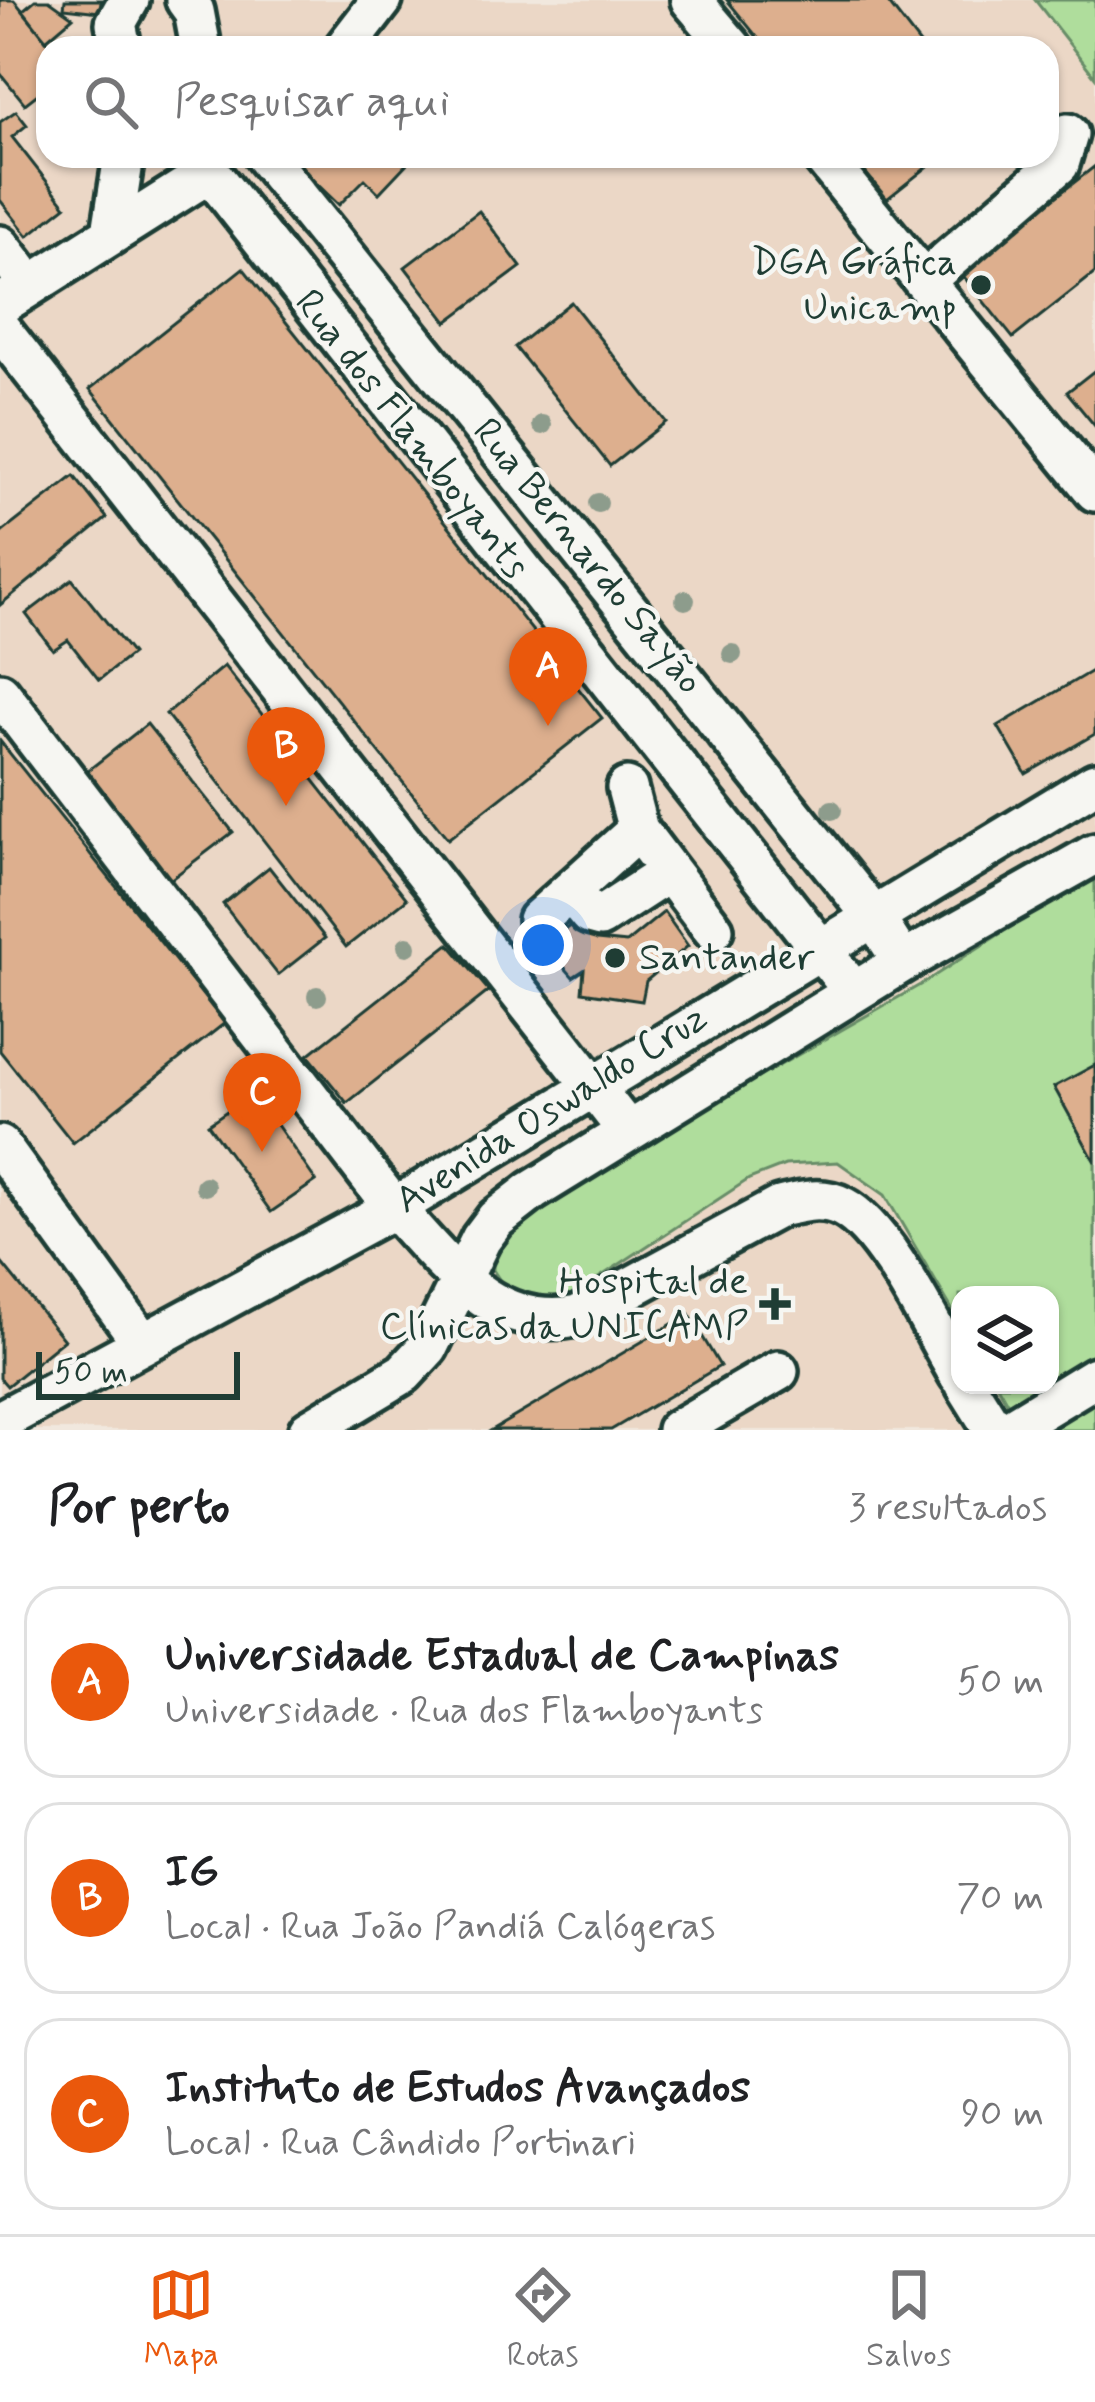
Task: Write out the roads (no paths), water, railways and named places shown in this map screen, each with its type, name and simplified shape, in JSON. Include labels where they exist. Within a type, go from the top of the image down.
[{"type":"street","points":[[119,36],[116,22],[129,0]]},
{"type":"street","points":[[186,0],[197,36]]},
{"type":"street","points":[[354,36],[382,0]]},
{"type":"street","points":[[691,0],[722,36]]},
{"type":"street","points":[[1059,161],[1068,134]]},
{"type":"street","points":[[112,232],[122,168]]},
{"type":"street","points":[[0,246],[15,295],[198,168]]},
{"type":"street","name":"Rua dos Flamboyants","points":[[204,168],[854,992]]},
{"type":"street","name":"Rua Bernardo Sayão","points":[[276,168],[874,917],[903,962]]},
{"type":"street","points":[[832,168],[1095,491]]},
{"type":"street","points":[[925,280],[1053,168]]},
{"type":"street","points":[[0,329],[627,1130]]},
{"type":"street","points":[[0,693],[394,1208],[462,1282],[521,1318],[547,1322],[578,1316],[779,1207],[809,1199],[841,1206],[868,1226],[951,1361]]},
{"type":"street","name":"Avenida Oswaldo Cruz","points":[[3,1413],[394,1208],[1095,782]]},
{"type":"street","points":[[627,788],[638,830],[713,929]]},
{"type":"street","points":[[538,920],[638,830]]},
{"type":"street","name":"Avenida Oswaldo Cruz","points":[[309,1430],[404,1373],[428,1347],[496,1219],[627,1130],[903,962],[1095,854]]},
{"type":"street","points":[[570,891],[589,914],[600,917],[669,872]]},
{"type":"street","points":[[0,1146],[142,1342]]},
{"type":"street","points":[[677,1430],[778,1371]]},
{"type":"street","points":[[1008,1430],[1095,1377]]},
{"type":"street","points":[[972,1394],[994,1430]]},
{"type":"place","name":"DGA Gráfica Unicamp","points":[[981,285]]},
{"type":"place","name":"Universidade Estadual de Campinas","points":[[548,726]]},
{"type":"place","name":"IG","points":[[286,806]]},
{"type":"place","name":"Santander","points":[[615,958]]},
{"type":"place","name":"Instituto de Estudos Avançados","points":[[262,1152]]},
{"type":"place","name":"Hospital de Clínicas da UNICAMP","points":[[775,1304]]}]
